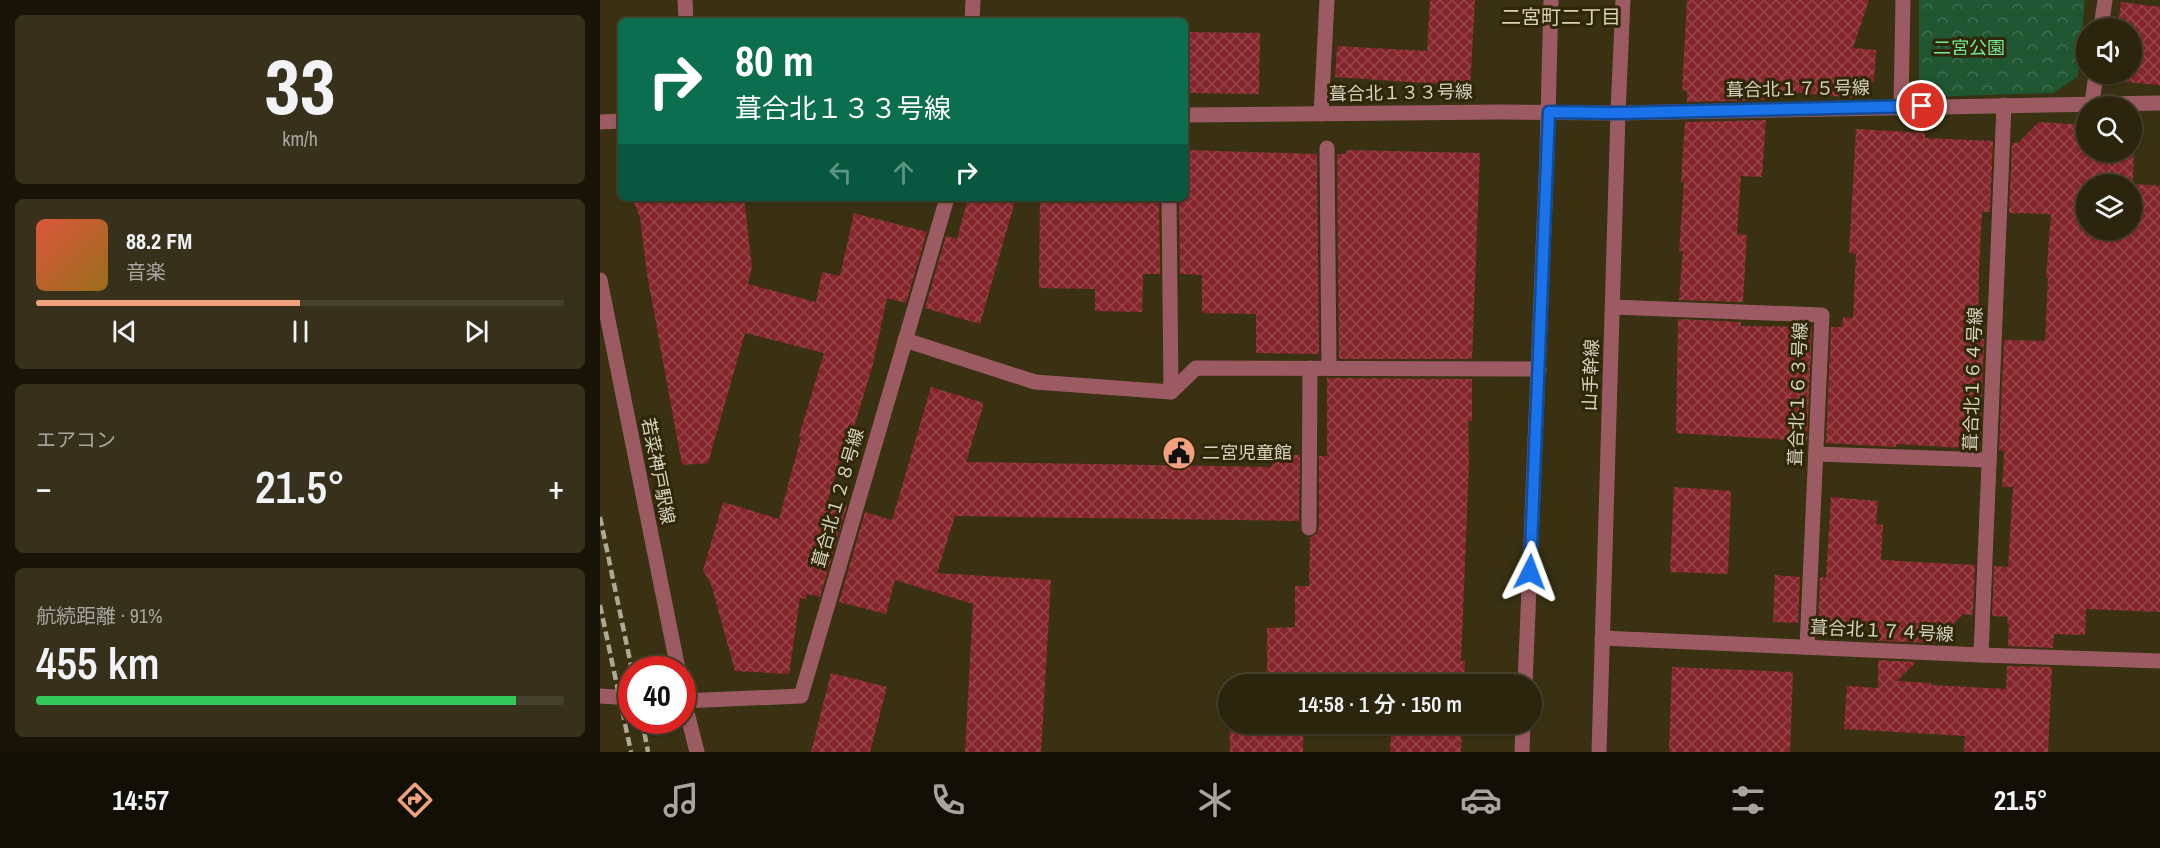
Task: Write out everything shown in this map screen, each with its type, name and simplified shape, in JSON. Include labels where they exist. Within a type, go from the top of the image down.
[{"type":"street","points":[[685,0],[686,18]]},
{"type":"street","points":[[972,18],[973,0]]},
{"type":"street","points":[[1321,114],[1327,0]]},
{"type":"street","points":[[1525,674],[1549,112],[1551,0]]},
{"type":"street","name":"山手幹線","points":[[1599,752],[1623,0]]},
{"type":"street","points":[[1901,106],[1903,0]]},
{"type":"street","points":[[2102,18],[2105,0]]},
{"type":"street","name":"葺合北１７５号線","points":[[2142,103],[2160,103]]},
{"type":"street","name":"葺合北１７５号線","points":[[1618,113],[2076,104]]},
{"type":"street","name":"葺合北１６４号線","points":[[1981,655],[2004,105]]},
{"type":"street","name":"葺合北１３３号線","points":[[1188,115],[1618,113]]},
{"type":"street","points":[[600,122],[618,121]]},
{"type":"street","points":[[1327,148],[1329,368]]},
{"type":"street","name":"葺合北１２８号線","points":[[696,698],[801,696],[947,201]]},
{"type":"street","points":[[1169,201],[1172,392]]},
{"type":"street","name":"若菜神戸駅線","points":[[600,280],[675,656]]},
{"type":"street","name":"葺合北１６３号線","points":[[1612,307],[1822,315],[1807,647]]},
{"type":"street","points":[[905,340],[1035,382],[1172,392],[1196,368],[1539,369]]},
{"type":"street","points":[[1309,528],[1310,369]]},
{"type":"street","points":[[1815,454],[1989,460]]},
{"type":"street","name":"葺合北１７４号線","points":[[1602,639],[2160,661]]},
{"type":"street","points":[[600,696],[618,697]]},
{"type":"street","points":[[692,734],[697,752]]},
{"type":"street","points":[[1522,752],[1523,734]]},
{"type":"green space","name":"二宮公園","points":[[1919,0],[2085,0],[2083,18],[2076,18],[2076,77],[2054,93],[1925,97],[1919,90]]},
{"type":"building","points":[[1430,0],[1475,0],[1470,86],[1335,77],[1337,46],[1427,51]]},
{"type":"building","points":[[1687,0],[1869,0],[1853,48],[1876,50],[1874,81],[1855,98],[1768,90],[1767,100],[1687,102],[1687,91],[1682,90]]},
{"type":"building","points":[[2121,2],[2160,7],[2160,85],[2142,83],[2142,18],[2119,18]]},
{"type":"building","points":[[1188,32],[1260,33],[1259,94],[1188,93]]},
{"type":"building","points":[[1766,120],[1762,177],[1741,176],[1737,234],[1747,235],[1743,302],[1679,300],[1683,251],[1679,251],[1685,122]]},
{"type":"building","points":[[2039,122],[2076,124],[2076,162],[2133,162],[2133,174],[2076,174],[2076,240],[2142,240],[2142,185],[2160,186],[2160,612],[2086,609],[2085,635],[2054,634],[2053,648],[2008,646],[2008,617],[1992,616],[1994,566],[2008,567],[2013,487],[2002,487],[2004,451],[1999,450],[2004,340],[2045,341],[2048,278],[2046,278],[2051,214],[2009,213],[2012,143],[2018,143]]},
{"type":"building","points":[[1856,129],[1925,133],[1925,138],[1993,141],[1990,212],[1982,212],[1979,271],[1978,339],[1984,339],[1980,449],[1826,443],[1831,327],[1842,327],[1843,317],[1853,318],[1856,254],[1849,253]]},
{"type":"building","points":[[1188,150],[1317,154],[1319,354],[1256,353],[1256,314],[1202,313],[1202,275],[1180,274],[1179,201],[1188,201]]},
{"type":"building","points":[[1347,150],[1480,153],[1472,359],[1339,359],[1337,154],[1346,154]]},
{"type":"building","points":[[633,201],[678,201],[678,204],[702,201],[744,201],[752,267],[748,284],[816,302],[822,272],[840,276],[854,213],[927,232],[906,303],[887,298],[873,364],[852,434],[848,433],[828,500],[847,506],[820,597],[807,594],[806,599],[800,598],[789,674],[735,671],[711,584],[703,570],[723,502],[779,519],[801,437],[799,436],[824,353],[745,333],[708,463],[682,465],[647,274],[640,217]]},
{"type":"building","points":[[967,201],[1015,201],[980,324],[925,308],[946,236],[957,239]]},
{"type":"building","points":[[1040,201],[1159,201],[1160,274],[1143,274],[1142,312],[1095,311],[1095,289],[1039,288]]},
{"type":"building","points":[[1678,319],[1741,322],[1741,326],[1812,327],[1807,441],[1676,433]]},
{"type":"building","points":[[1327,378],[1472,379],[1472,421],[1468,421],[1469,462],[1461,661],[1465,661],[1464,674],[1267,674],[1267,628],[1295,627],[1295,586],[1309,586],[1310,538],[1317,533],[1319,528],[1319,456],[1327,456]]},
{"type":"building","points":[[931,387],[984,403],[966,462],[1272,467],[1273,454],[1300,455],[1299,521],[955,516],[937,573],[1051,580],[1041,752],[965,752],[973,604],[895,580],[886,614],[839,602],[865,512],[892,520]]},
{"type":"building","points":[[1674,487],[1731,491],[1728,574],[1670,572]]},
{"type":"building","points":[[1831,497],[1878,501],[1876,524],[1883,525],[1881,560],[1975,565],[1973,615],[1963,614],[1935,643],[1879,641],[1879,628],[1818,624],[1820,577],[1826,578]]},
{"type":"building","points":[[1775,575],[1800,577],[1798,623],[1773,622]]},
{"type":"building","points":[[1878,660],[1916,662],[1897,681],[2006,689],[2007,666],[2052,667],[2048,752],[1964,752],[1965,736],[1844,729],[1847,686],[1878,688]]},
{"type":"building","points":[[1672,667],[1793,672],[1790,752],[1669,752]]},
{"type":"building","points":[[831,673],[887,687],[870,752],[811,752]]},
{"type":"building","points":[[1229,734],[1303,734],[1303,752],[1230,752]]},
{"type":"building","points":[[1391,734],[1462,734],[1461,752],[1390,752]]},
{"type":"railway","points":[[600,517],[629,656]]},
{"type":"railway","points":[[600,605],[631,752]]},
{"type":"railway","points":[[645,734],[648,752]]},
{"type":"place","name":"二宮児童館","points":[[1179,453]]},
{"type":"district","name":"二宮町二丁目","points":[[1561,17]]},
{"type":"route","points":[[1530,572],[1549,112],[1618,113],[1922,106]]}]
